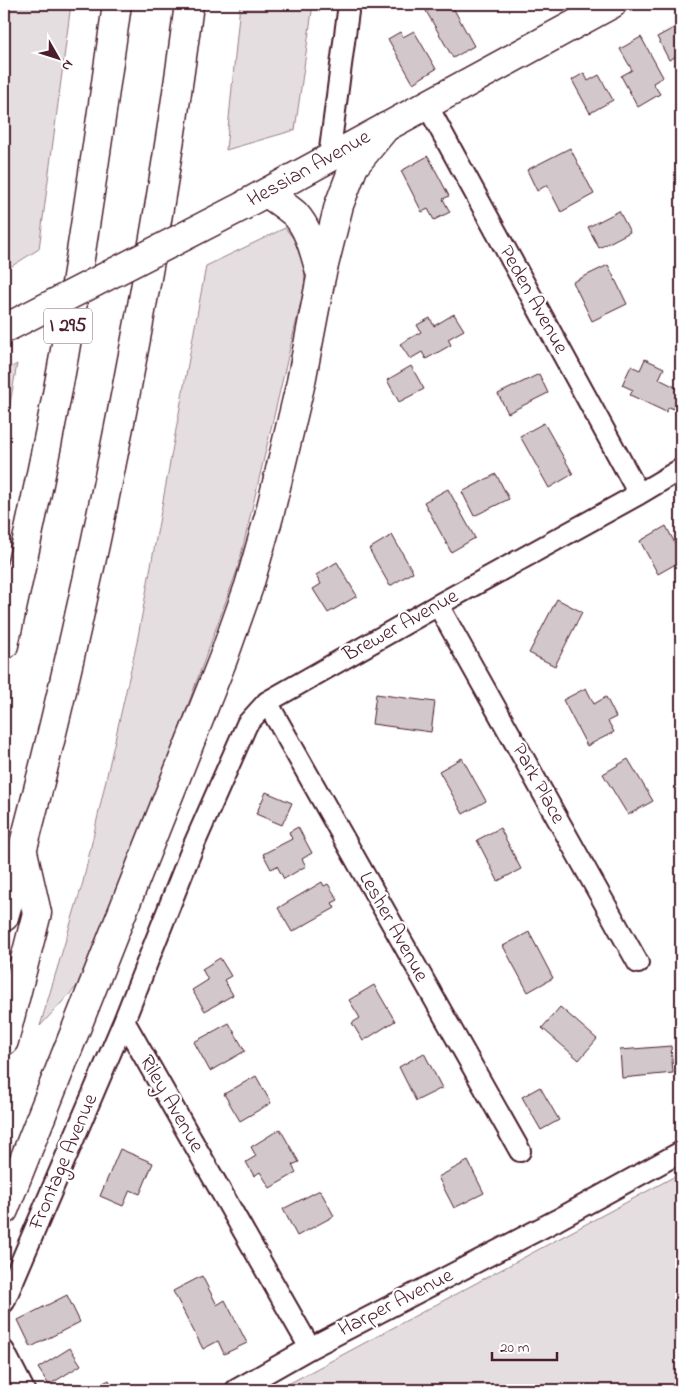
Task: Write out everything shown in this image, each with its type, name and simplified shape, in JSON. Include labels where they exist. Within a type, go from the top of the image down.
[{"type":"main road","name":"I 295","points":[[4,646],[34,512],[63,358],[97,147],[117,4]]},
{"type":"main road","points":[[4,917],[23,851],[70,659],[126,388],[166,174],[189,4]]},
{"type":"main road","name":"Hessian Avenue","points":[[4,329],[256,199],[329,157],[612,4]]},
{"type":"main road","points":[[4,1210],[203,712],[249,586],[269,516],[299,392],[321,277],[338,205],[349,177],[364,154],[386,127]]},
{"type":"main road","points":[[256,199],[295,215],[304,226],[321,277]]},
{"type":"main road","points":[[4,1040],[37,913],[23,851]]},
{"type":"street","points":[[329,157],[349,4]]},
{"type":"street","name":"Peden Avenue","points":[[427,105],[640,494]]},
{"type":"street","name":"Brewer Avenue","points":[[124,1021],[192,850],[248,724],[266,702],[640,494],[681,469]]},
{"type":"street","name":"Park Place","points":[[438,605],[638,963]]},
{"type":"street","name":"Lesher Avenue","points":[[266,702],[520,1151]]},
{"type":"street","name":"Frontage Avenue","points":[[4,1302],[124,1021]]},
{"type":"street","name":"Riley Avenue","points":[[124,1021],[310,1348]]},
{"type":"street","name":"Harper Avenue","points":[[236,1390],[310,1348],[557,1220],[681,1152]]},
{"type":"street","points":[[4,1351],[24,1390]]},
{"type":"shaded area","points":[[4,4],[71,4],[39,249],[4,271]]},
{"type":"shaded area","points":[[240,4],[313,4],[295,130],[226,150]]},
{"type":"shaded area","points":[[285,228],[306,254],[304,289],[238,568],[157,790],[77,986],[40,1026],[83,882],[137,642],[206,266]]},
{"type":"shaded area","points":[[17,364],[4,438],[4,372]]},
{"type":"shaded area","points":[[681,1173],[681,1390],[277,1390]]},
{"type":"building","points":[[439,4],[451,4],[474,46],[453,58],[426,11]]},
{"type":"building","points":[[681,24],[681,54],[669,60],[657,37]]},
{"type":"building","points":[[414,31],[436,69],[413,83],[388,39],[400,32],[403,37]]},
{"type":"building","points":[[641,37],[663,77],[653,83],[660,94],[638,107],[621,76],[632,70],[620,49]]},
{"type":"building","points":[[584,73],[588,81],[599,75],[613,100],[590,113],[572,80]]},
{"type":"building","points":[[570,148],[594,194],[561,212],[547,185],[537,191],[527,170]]},
{"type":"building","points":[[428,156],[449,196],[443,199],[450,212],[434,220],[428,209],[422,212],[401,171]]},
{"type":"building","points":[[619,211],[630,232],[599,248],[588,227]]},
{"type":"building","points":[[608,265],[627,304],[592,321],[573,282]]},
{"type":"building","points":[[454,314],[464,330],[448,339],[451,345],[426,359],[422,352],[410,359],[400,344],[421,332],[417,325],[430,318],[434,326]]},
{"type":"building","points":[[645,359],[664,368],[659,379],[681,390],[681,406],[679,411],[669,407],[666,412],[630,395],[633,390],[622,385],[631,366],[640,370]]},
{"type":"building","points":[[411,366],[424,389],[399,402],[387,380]]},
{"type":"building","points":[[539,374],[548,393],[508,413],[498,394]]},
{"type":"building","points":[[544,423],[573,474],[549,488],[520,436]]},
{"type":"building","points":[[496,474],[509,499],[474,516],[462,492]]},
{"type":"building","points":[[448,489],[475,538],[451,552],[424,502]]},
{"type":"building","points":[[666,526],[681,555],[681,561],[658,574],[640,541]]},
{"type":"building","points":[[392,535],[413,572],[390,586],[369,549]]},
{"type":"building","points":[[337,562],[357,596],[328,613],[313,589],[321,584],[316,575]]},
{"type":"building","points":[[557,599],[582,612],[555,666],[529,653]]},
{"type":"building","points":[[586,688],[594,704],[606,697],[616,717],[608,721],[614,732],[587,746],[563,700]]},
{"type":"building","points":[[376,694],[435,702],[431,732],[372,724]]},
{"type":"building","points":[[462,758],[486,801],[463,814],[439,771]]},
{"type":"building","points":[[628,759],[653,801],[628,815],[603,774]]},
{"type":"building","points":[[266,792],[292,803],[282,825],[256,814]]},
{"type":"building","points":[[298,827],[312,853],[302,859],[306,866],[284,879],[277,866],[271,869],[263,854],[292,839],[289,832]]},
{"type":"building","points":[[500,828],[521,869],[498,881],[477,840]]},
{"type":"building","points":[[681,851],[681,862],[676,853]]},
{"type":"building","points":[[322,882],[324,886],[328,884],[338,900],[332,903],[335,908],[292,932],[278,908]]},
{"type":"building","points":[[529,932],[553,978],[528,992],[503,946]]},
{"type":"building","points":[[220,958],[231,976],[224,980],[233,995],[205,1011],[192,990],[208,980],[202,969]]},
{"type":"building","points":[[374,985],[395,1021],[363,1041],[352,1023],[360,1018],[349,1000]]},
{"type":"building","points":[[560,1007],[597,1039],[579,1060],[542,1028]]},
{"type":"building","points":[[229,1023],[245,1051],[210,1071],[194,1042]]},
{"type":"building","points":[[671,1046],[673,1073],[622,1078],[620,1050]]},
{"type":"building","points":[[424,1053],[442,1088],[416,1101],[399,1067]]},
{"type":"building","points":[[256,1076],[271,1103],[240,1121],[224,1094]]},
{"type":"building","points":[[540,1087],[559,1120],[541,1130],[522,1097]]},
{"type":"building","points":[[280,1129],[299,1162],[292,1165],[296,1173],[270,1188],[260,1172],[254,1176],[246,1162],[256,1156],[251,1147]]},
{"type":"building","points":[[120,1149],[153,1163],[140,1194],[130,1190],[123,1206],[100,1196]]},
{"type":"building","points":[[468,1161],[484,1193],[454,1208],[438,1177]]},
{"type":"building","points":[[320,1190],[334,1216],[297,1236],[283,1209]]},
{"type":"building","points":[[202,1276],[217,1305],[225,1300],[247,1343],[224,1354],[218,1341],[203,1349],[173,1291]]},
{"type":"building","points":[[67,1295],[80,1322],[31,1347],[18,1320]]},
{"type":"building","points":[[70,1348],[81,1365],[49,1385],[38,1368]]},
{"type":"building","points":[[109,1380],[114,1390],[90,1390]]}]
